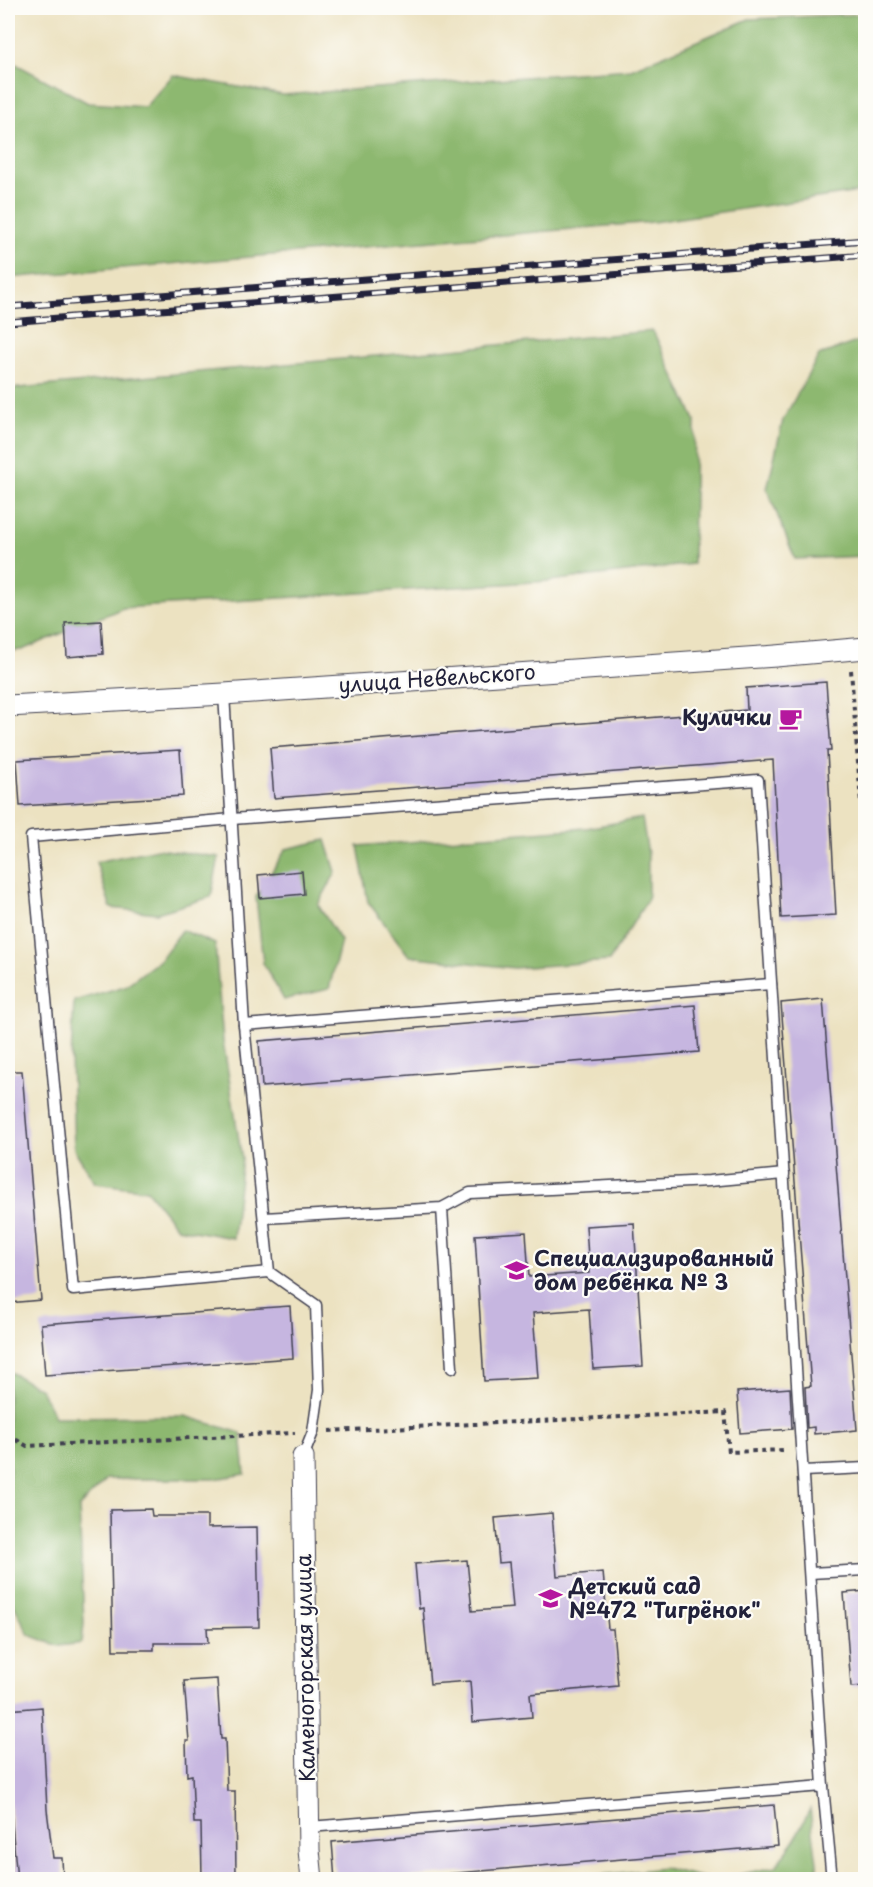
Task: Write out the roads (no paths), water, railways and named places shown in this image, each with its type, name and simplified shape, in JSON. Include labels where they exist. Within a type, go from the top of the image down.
[{"type":"street","name":"улица Невельского","points":[[8,706],[224,694],[858,649]]},
{"type":"street","name":"Каменогорская улица","points":[[303,1457],[309,1827],[312,1880]]},
{"type":"lane","points":[[224,694],[244,1025],[270,1272]]},
{"type":"lane","points":[[303,1457],[313,1432],[319,1390],[316,1305],[270,1272],[73,1290],[31,837],[231,819],[758,780],[823,1786],[832,1880]]},
{"type":"lane","points":[[244,1025],[771,984]]},
{"type":"lane","points":[[264,1218],[442,1208],[470,1193],[784,1174]]},
{"type":"lane","points":[[442,1208],[452,1368]]},
{"type":"lane","points":[[803,1471],[866,1468]]},
{"type":"lane","points":[[810,1573],[866,1570]]},
{"type":"lane","points":[[309,1827],[823,1786]]},
{"type":"railway","points":[[8,307],[866,240]]},
{"type":"railway","points":[[8,322],[866,255]]},
{"type":"place","name":"Кулички","points":[[790,718]]},
{"type":"place","name":"Специализированный дом ребёнка № 3","points":[[516,1271]]},
{"type":"place","name":"Детский сад №472 \"Тигрёнок\"","points":[[551,1599]]}]
